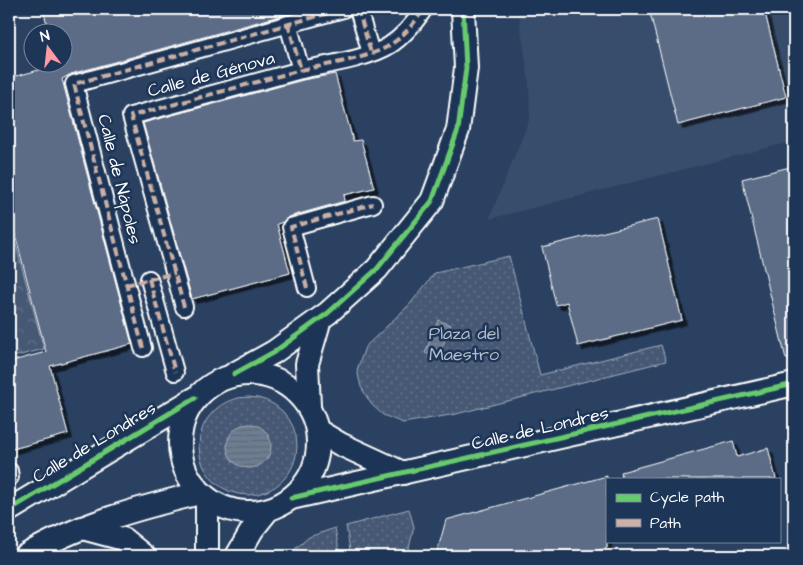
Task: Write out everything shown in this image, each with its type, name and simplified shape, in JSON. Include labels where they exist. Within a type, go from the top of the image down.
[{"type":"street","name":"Calle de Génova","points":[[74,84],[343,9]]},
{"type":"street","points":[[358,9],[371,53]]},
{"type":"street","name":"Calle de Génova","points":[[131,116],[371,53],[390,46],[407,31],[424,9]]},
{"type":"street","points":[[320,319],[307,364],[309,406],[318,432],[318,454],[310,477],[291,498],[268,510],[241,512],[219,506],[204,497],[183,467],[179,443],[182,422],[195,398],[213,383],[274,352],[320,319],[377,269],[432,201],[458,130],[466,68],[463,9]]},
{"type":"street","name":"Calle de Génova","points":[[288,24],[301,70]]},
{"type":"street","name":"Calle de Nápoles","points":[[74,84],[143,348]]},
{"type":"street","name":"Calle de Nápoles","points":[[131,116],[184,306]]},
{"type":"street","points":[[307,288],[291,227],[373,204]]},
{"type":"street","points":[[126,285],[175,273]]},
{"type":"street","points":[[149,279],[176,372]]},
{"type":"street","points":[[234,374],[260,374],[282,381],[297,391],[309,406]]},
{"type":"street","name":"Calle de Londres","points":[[291,498],[794,384]]},
{"type":"street","name":"Calle de Londres","points":[[9,510],[195,398]]},
{"type":"street","points":[[318,432],[403,473]]},
{"type":"street","points":[[25,556],[82,528],[168,501],[204,497]]},
{"type":"street","points":[[204,497],[207,556]]},
{"type":"street","points":[[237,556],[252,530],[268,510]]},
{"type":"street","points":[[82,528],[123,540],[144,556]]},
{"type":"shaded area","points":[[518,9],[785,9],[794,45],[794,141],[489,219],[530,118],[529,83]]},
{"type":"shaded area","points":[[438,320],[451,325],[438,358],[425,353]]},
{"type":"shaded area","points":[[249,424],[261,428],[267,434],[271,446],[267,458],[261,464],[249,468],[237,464],[231,458],[227,446],[231,434],[237,428]]},
{"type":"green space","points":[[9,219],[44,349],[9,358]]},
{"type":"green space","name":"Plaza del Maestro","points":[[509,256],[540,375],[661,345],[666,361],[456,414],[403,423],[383,415],[371,404],[361,387],[357,370],[365,347],[410,304],[435,273]]},
{"type":"green space","points":[[248,397],[267,400],[283,411],[294,427],[297,446],[294,465],[283,481],[267,492],[248,495],[229,492],[213,481],[202,465],[199,446],[202,427],[213,411],[229,400]]},
{"type":"green space","points":[[409,509],[414,527],[407,556],[351,556],[346,526]]},
{"type":"green space","points":[[335,528],[340,556],[287,556],[309,537]]},
{"type":"building","points":[[43,9],[297,9],[297,11],[71,74],[62,79],[132,344],[50,366],[68,434],[9,450],[9,362],[46,352],[9,211],[9,78],[32,72],[72,72],[72,22],[46,22]]},
{"type":"building","points":[[649,9],[764,9],[786,97],[678,125]]},
{"type":"building","points":[[335,74],[353,141],[361,140],[374,188],[344,195],[345,201],[288,217],[283,222],[277,224],[290,273],[192,299],[143,123],[303,80]]},
{"type":"building","points":[[794,166],[794,358],[786,359],[742,179]]},
{"type":"building","points":[[658,219],[682,320],[578,346],[567,302],[556,305],[542,247]]},
{"type":"building","points":[[733,441],[737,457],[768,448],[776,478],[622,478],[621,472]]},
{"type":"building","points":[[607,476],[607,548],[577,556],[436,556],[446,520]]},
{"type":"marked path","points":[[143,348],[74,84],[343,9]]},
{"type":"marked path","points":[[358,9],[371,53]]},
{"type":"marked path","points":[[288,24],[301,70],[382,50],[405,33],[424,9]]},
{"type":"marked path","points":[[184,307],[131,116],[301,70]]},
{"type":"marked path","points":[[307,288],[291,227],[373,204]]},
{"type":"marked path","points":[[126,285],[175,273]]},
{"type":"marked path","points":[[149,279],[175,372]]},
{"type":"marked path","points":[[9,471],[10,477]]},
{"type":"cycle path","points":[[234,374],[274,352],[328,313],[377,269],[432,201],[458,130],[466,68],[463,9]]},
{"type":"cycle path","points":[[291,498],[794,384]]},
{"type":"cycle path","points":[[9,510],[195,398]]}]
